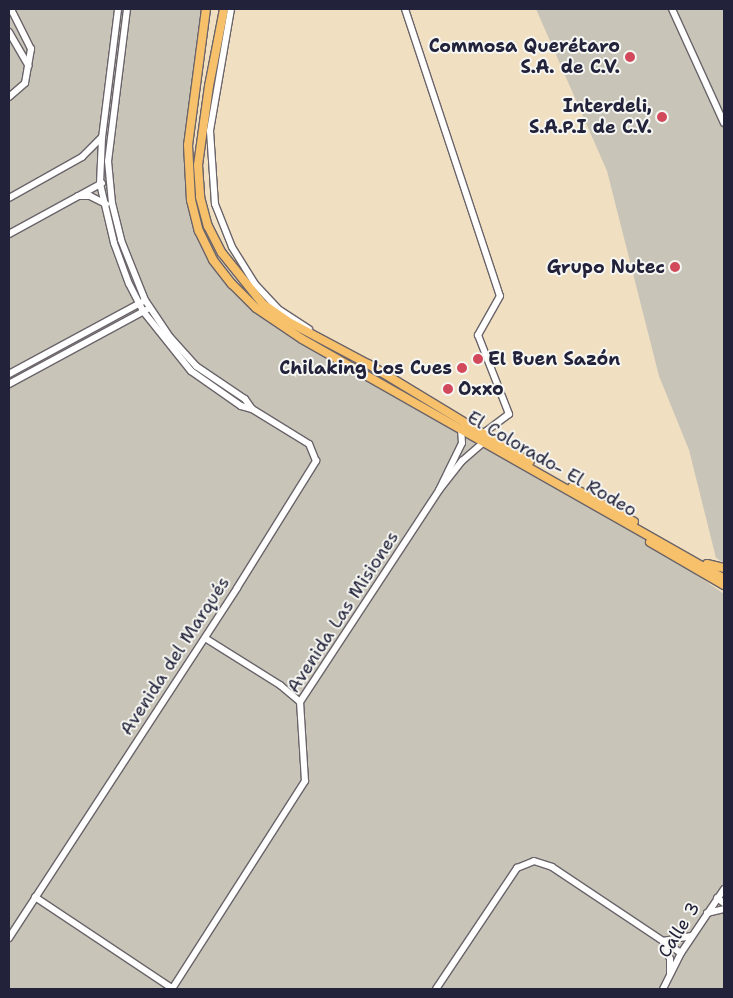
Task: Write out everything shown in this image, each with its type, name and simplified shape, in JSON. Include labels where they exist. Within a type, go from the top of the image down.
[{"type":"main road","name":"El Colorado- El Rodeo","points":[[206,9],[188,145],[191,200],[198,231],[213,260],[256,308],[274,321],[461,428],[483,438],[724,574]]},
{"type":"main road","name":"El Colorado- El Rodeo","points":[[225,9],[209,86],[198,165],[200,197],[208,226],[222,253],[263,304],[315,336],[368,364],[483,438],[616,518],[724,579]]},
{"type":"main road","points":[[616,518],[672,557],[724,585]]},
{"type":"main road","points":[[707,564],[724,568]]},
{"type":"street","points":[[9,97],[25,83],[29,66],[30,42],[10,9]]},
{"type":"street","points":[[225,9],[228,21]]},
{"type":"street","points":[[232,9],[228,21],[210,131],[215,204],[232,247],[255,284],[278,309],[315,336]]},
{"type":"street","name":"Avenida Las Misiones","points":[[405,9],[459,162],[500,296],[478,335],[509,414],[483,438],[462,461],[448,482],[439,490]]},
{"type":"street","points":[[672,9],[724,123]]},
{"type":"street","points":[[118,11],[127,11],[110,138],[108,182],[124,249],[142,302],[117,252],[100,184],[102,138],[118,11]]},
{"type":"street","points":[[9,32],[29,66]]},
{"type":"street","points":[[113,53],[121,55]]},
{"type":"street","points":[[106,110],[114,112]]},
{"type":"street","points":[[9,198],[82,157],[102,138],[110,138]]},
{"type":"street","points":[[9,234],[77,196],[108,182]]},
{"type":"street","points":[[77,196],[90,196],[104,204],[112,203]]},
{"type":"street","points":[[110,228],[118,226]]},
{"type":"street","points":[[117,252],[124,249]]},
{"type":"street","points":[[9,374],[142,302]]},
{"type":"street","name":"Avenida del Marqués","points":[[9,938],[205,638],[316,461],[309,444],[252,409],[241,406],[215,390],[178,351],[142,302]]},
{"type":"street","points":[[9,384],[146,309]]},
{"type":"street","name":"Avenida del Marqués","points":[[178,351],[196,366],[245,399],[252,409]]},
{"type":"street","name":"Avenida Las Misiones","points":[[173,989],[305,781],[300,702],[439,490],[462,443],[461,428]]},
{"type":"street","points":[[205,638],[280,685],[300,702]]},
{"type":"street","points":[[436,989],[502,890],[525,862],[541,861],[552,866],[681,953]]},
{"type":"street","name":"Calle 3","points":[[663,989],[681,953],[717,898],[723,892]]},
{"type":"street","points":[[35,897],[173,989]]},
{"type":"street","points":[[717,898],[724,903]]},
{"type":"street","points":[[707,913],[724,909]]},
{"type":"street","points":[[663,941],[692,936]]},
{"type":"street","points":[[663,941],[670,960],[670,974]]},
{"type":"shaded area","points":[[9,9],[207,9],[189,170],[191,200],[213,260],[256,308],[616,518],[724,594],[724,989],[9,989]]},
{"type":"shaded area","points":[[536,9],[724,9],[724,563],[716,558],[689,450],[659,376],[607,171]]},
{"type":"place","name":"Commosa Querétaro S.A. de C.V.","points":[[630,57]]},
{"type":"place","name":"Interdeli, S.A.P.I de C.V.","points":[[662,117]]},
{"type":"place","name":"Grupo Nutec","points":[[675,267]]},
{"type":"place","name":"El Buen Sazón","points":[[478,359]]},
{"type":"place","name":"Chilaking Los Cues","points":[[462,368]]},
{"type":"place","name":"Oxxo","points":[[448,389]]}]
